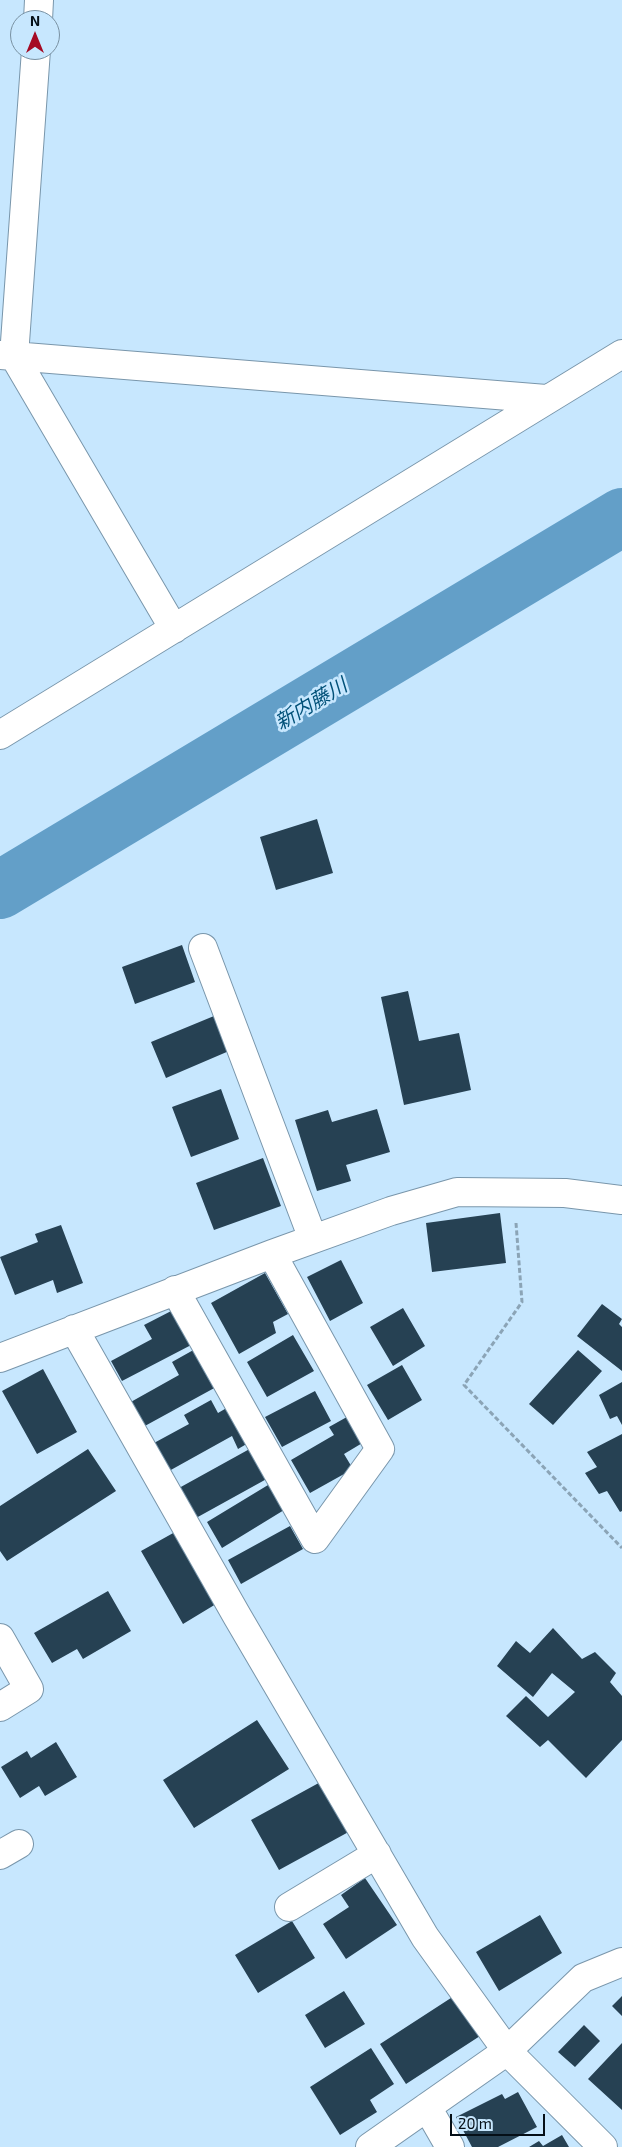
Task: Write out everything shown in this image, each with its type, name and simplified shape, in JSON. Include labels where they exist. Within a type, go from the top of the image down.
[{"type":"street","points":[[35,60],[7,356],[174,629]]},
{"type":"street","points":[[0,735],[622,354]]},
{"type":"street","points":[[7,356],[546,399]]},
{"type":"street","points":[[203,948],[313,1239]]},
{"type":"street","points":[[2,1352],[74,1330],[313,1239],[457,1192],[565,1193],[622,1200]]},
{"type":"street","points":[[175,1290],[315,1539],[380,1449],[272,1254]]},
{"type":"street","points":[[74,1330],[237,1616],[425,1937],[507,2051],[603,2147]]},
{"type":"street","points":[[0,1638],[29,1689],[0,1707]]},
{"type":"street","points":[[289,1907],[376,1854]]},
{"type":"street","points":[[370,2147],[507,2051],[583,1978],[622,1962]]},
{"type":"street","points":[[427,2108],[450,2147]]},
{"type":"path","points":[[514,1192],[522,1302],[464,1385],[622,1548]]},
{"type":"building","points":[[317,819],[333,873],[276,890],[260,837]]},
{"type":"building","points":[[182,945],[195,982],[135,1004],[122,967]]},
{"type":"building","points":[[408,991],[419,1041],[459,1033],[471,1090],[404,1105],[381,997]]},
{"type":"building","points":[[214,1016],[229,1051],[166,1078],[151,1042]]},
{"type":"building","points":[[221,1089],[239,1139],[191,1157],[172,1107]]},
{"type":"building","points":[[377,1109],[390,1152],[346,1165],[351,1181],[317,1191],[295,1120],[328,1110],[332,1122]]},
{"type":"building","points":[[263,1158],[281,1206],[214,1230],[196,1183]]},
{"type":"building","points":[[500,1213],[506,1263],[432,1272],[426,1223]]},
{"type":"building","points":[[61,1225],[83,1283],[57,1293],[53,1280],[15,1295],[0,1257],[38,1242],[35,1234]]},
{"type":"building","points":[[341,1260],[363,1303],[330,1321],[307,1277]]},
{"type":"building","points":[[265,1273],[288,1314],[273,1322],[276,1333],[239,1354],[211,1303]]},
{"type":"building","points":[[602,1304],[622,1319],[619,1324],[622,1327],[622,1371],[577,1336]]},
{"type":"building","points":[[177,1308],[195,1343],[122,1381],[111,1361],[152,1339],[144,1325]]},
{"type":"building","points":[[403,1308],[425,1346],[393,1366],[370,1327]]},
{"type":"building","points":[[293,1335],[314,1371],[267,1397],[247,1362]]},
{"type":"building","points":[[197,1348],[218,1386],[143,1427],[129,1403],[179,1375],[172,1362]]},
{"type":"building","points":[[578,1350],[602,1371],[553,1425],[529,1404]]},
{"type":"building","points":[[402,1365],[422,1400],[388,1420],[367,1385]]},
{"type":"building","points":[[43,1369],[77,1432],[37,1454],[2,1391]]},
{"type":"building","points":[[622,1382],[622,1425],[617,1416],[610,1419],[599,1395]]},
{"type":"building","points":[[315,1391],[331,1421],[282,1447],[265,1417]]},
{"type":"building","points":[[211,1400],[218,1413],[230,1406],[250,1442],[238,1449],[232,1436],[169,1471],[154,1443],[189,1424],[184,1415]]},
{"type":"building","points":[[354,1413],[369,1439],[344,1454],[353,1469],[310,1493],[291,1460],[334,1435],[329,1427]]},
{"type":"building","points":[[622,1434],[622,1511],[620,1512],[607,1491],[599,1494],[585,1473],[597,1467],[587,1452]]},
{"type":"building","points":[[255,1446],[272,1476],[196,1518],[179,1488]]},
{"type":"building","points":[[88,1449],[116,1491],[7,1561],[0,1551],[0,1506]]},
{"type":"building","points":[[273,1482],[289,1507],[222,1548],[207,1522]]},
{"type":"building","points":[[290,1526],[303,1549],[241,1584],[228,1560]]},
{"type":"building","points":[[175,1532],[216,1604],[183,1624],[141,1551]]},
{"type":"building","points":[[108,1591],[131,1631],[83,1659],[77,1649],[52,1663],[34,1633]]},
{"type":"building","points":[[553,1628],[582,1659],[595,1652],[616,1673],[610,1682],[622,1696],[622,1740],[586,1778],[548,1740],[540,1747],[506,1716],[526,1696],[548,1717],[575,1692],[552,1673],[533,1697],[497,1666],[516,1641],[530,1653]]},
{"type":"building","points":[[257,1720],[289,1769],[194,1828],[163,1780]]},
{"type":"building","points":[[56,1742],[77,1777],[45,1796],[39,1786],[20,1798],[1,1767],[27,1751],[31,1758]]},
{"type":"building","points":[[326,1779],[354,1829],[279,1870],[251,1820]]},
{"type":"building","points":[[365,1878],[397,1925],[346,1959],[323,1924],[349,1907],[341,1895]]},
{"type":"building","points":[[540,1915],[562,1953],[499,1991],[476,1952]]},
{"type":"building","points":[[292,1921],[315,1958],[258,1993],[235,1955]]},
{"type":"building","points":[[344,1991],[365,2024],[325,2048],[305,2015]]},
{"type":"building","points":[[454,1996],[480,2036],[406,2084],[380,2044]]},
{"type":"building","points":[[622,1996],[622,2016],[612,2006]]},
{"type":"building","points":[[584,2025],[600,2041],[575,2067],[558,2052]]},
{"type":"building","points":[[622,2043],[622,2110],[588,2079]]},
{"type":"building","points":[[371,2048],[394,2084],[370,2100],[377,2112],[340,2135],[310,2087]]},
{"type":"building","points":[[518,2092],[537,2127],[498,2147],[472,2147],[456,2117],[502,2094],[505,2099]]},
{"type":"building","points":[[562,2135],[569,2147],[529,2147],[539,2141],[543,2146]]},
{"type":"waterway","name":"新内藤川","points":[[0,890],[622,517]]}]
